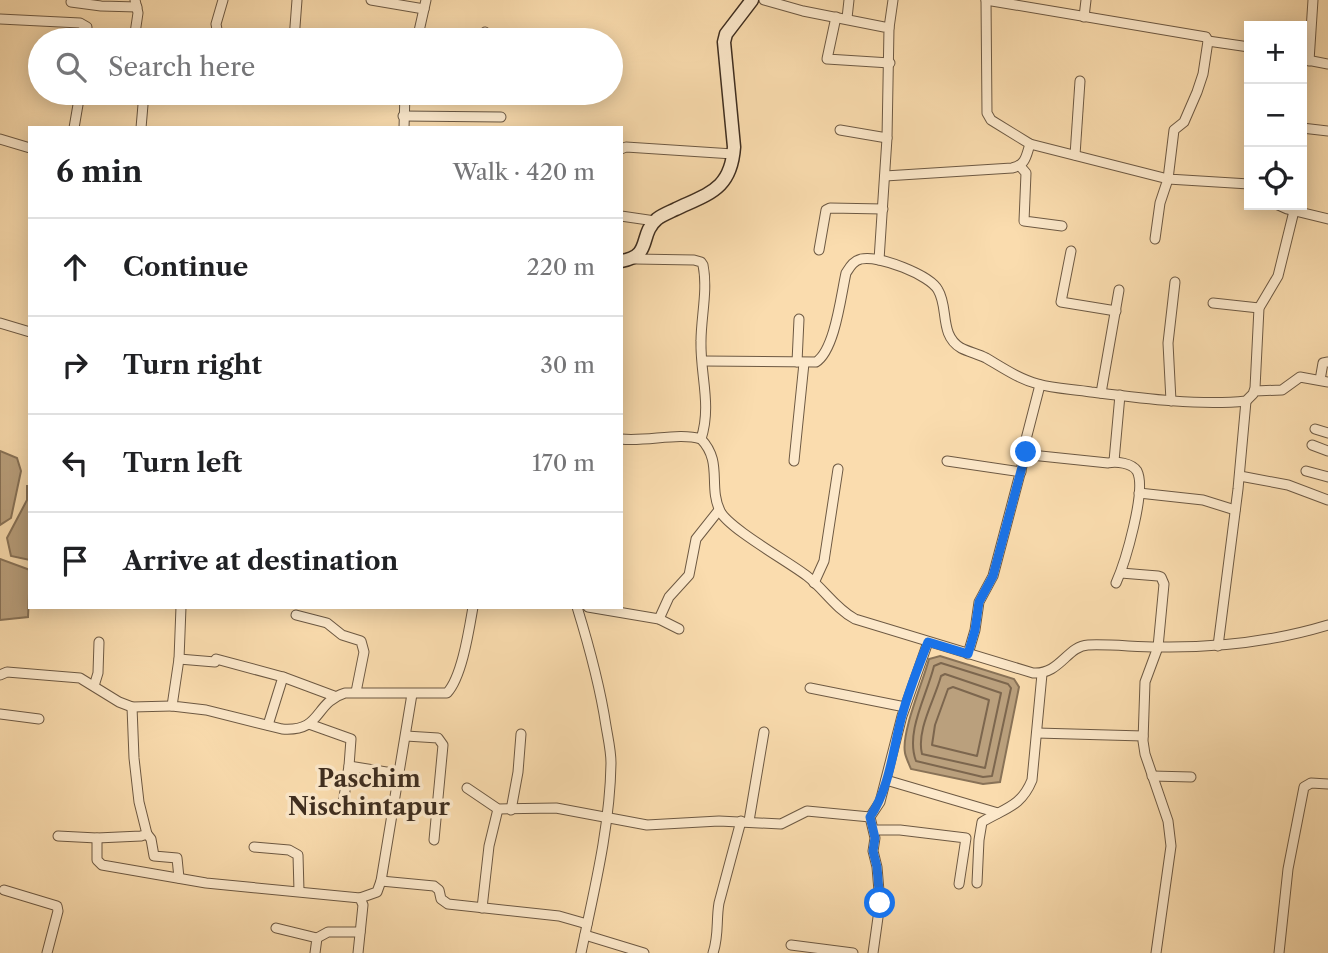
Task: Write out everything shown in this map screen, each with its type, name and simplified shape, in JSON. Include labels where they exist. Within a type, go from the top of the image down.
[{"type":"main road","points":[[628,260],[643,249],[655,221],[708,194],[724,183],[731,170],[733,154],[724,42],[726,34],[752,0]]},
{"type":"street","points":[[217,28],[223,0]]},
{"type":"street","points":[[294,28],[297,0]]},
{"type":"street","points":[[371,0],[425,5],[420,28]]},
{"type":"street","points":[[764,0],[803,11],[889,28]]},
{"type":"street","points":[[847,18],[849,0]]},
{"type":"street","points":[[879,260],[887,138],[889,28],[893,0]]},
{"type":"street","points":[[1244,46],[1208,40],[1204,35],[986,0],[987,113],[991,120],[1030,144],[1116,167],[1168,179],[1244,184]]},
{"type":"street","points":[[1084,17],[1086,0]]},
{"type":"street","points":[[1307,51],[1313,0]]},
{"type":"street","points":[[71,2],[101,6],[136,3],[135,28]]},
{"type":"street","points":[[836,17],[827,59],[890,63]]},
{"type":"street","points":[[0,19],[80,23],[87,28]]},
{"type":"street","points":[[1155,239],[1160,203],[1168,179],[1174,130],[1184,122],[1197,92],[1206,64],[1208,40]]},
{"type":"street","points":[[1307,60],[1328,64]]},
{"type":"street","points":[[1075,155],[1080,81]]},
{"type":"street","points":[[74,126],[78,105]]},
{"type":"street","points":[[141,126],[144,105]]},
{"type":"street","points":[[404,105],[404,126]]},
{"type":"street","points":[[403,116],[501,117]]},
{"type":"street","points":[[1307,129],[1328,131]]},
{"type":"street","points":[[840,130],[887,138]]},
{"type":"street","points":[[0,139],[28,147]]},
{"type":"street","points":[[885,176],[1020,166],[1030,144]]},
{"type":"street","points":[[623,148],[733,154]]},
{"type":"street","points":[[1020,166],[1026,173],[1024,221],[1062,226]]},
{"type":"street","points":[[819,250],[826,209],[883,209]]},
{"type":"street","points":[[1218,646],[1240,476],[1246,401],[1255,391],[1259,309],[1280,271],[1294,211],[1328,219]]},
{"type":"street","points":[[623,216],[655,221]]},
{"type":"street","points":[[1071,251],[1061,302],[1116,312]]},
{"type":"street","points":[[703,360],[816,362],[824,353],[830,339],[846,273],[859,259],[879,260],[920,275],[938,289],[944,323],[952,340],[960,347],[1021,378],[1040,385],[1120,396],[1171,401],[1246,401]]},
{"type":"street","points":[[628,260],[694,260],[703,265],[701,344],[707,402],[702,439]]},
{"type":"street","points":[[1171,401],[1168,343],[1175,282]]},
{"type":"street","points":[[1101,393],[1119,290]]},
{"type":"street","points":[[1213,303],[1259,309]]},
{"type":"street","points":[[794,461],[801,362],[799,319]]},
{"type":"street","points":[[0,323],[28,331]]},
{"type":"street","points":[[1255,391],[1282,390],[1300,377],[1324,381],[1323,363],[1328,362]]},
{"type":"street","points":[[968,654],[979,602],[993,576],[1021,472],[1026,452],[1025,443],[1040,385]]},
{"type":"street","points":[[1114,461],[1120,396]]},
{"type":"street","points":[[1315,429],[1328,433]]},
{"type":"street","points":[[623,439],[639,441],[682,436],[702,439],[710,448],[714,459],[719,510],[740,529],[814,583],[842,612],[855,619],[1032,673],[1042,674],[1059,666],[1082,646],[1218,646],[1291,636],[1328,625]]},
{"type":"street","points":[[1311,445],[1328,451]]},
{"type":"street","points":[[1026,452],[1031,455],[1108,463],[1114,461],[1137,470],[1139,493],[1131,542],[1116,583]]},
{"type":"street","points":[[947,461],[1021,472]]},
{"type":"street","points":[[814,583],[825,552],[838,469]]},
{"type":"street","points":[[1306,471],[1328,477]]},
{"type":"street","points":[[1240,476],[1288,485],[1328,500]]},
{"type":"street","points":[[1139,493],[1203,500],[1235,510]]},
{"type":"street","points":[[659,619],[669,597],[689,575],[696,539],[719,510]]},
{"type":"street","points":[[1121,573],[1161,577],[1164,584],[1158,648],[1145,681],[1143,736],[1144,754],[1168,821],[1171,846],[1156,953]]},
{"type":"street","points":[[172,706],[181,609]]},
{"type":"street","points":[[178,659],[216,661],[283,677],[334,696],[356,692],[447,693],[453,687],[472,609]]},
{"type":"street","points":[[578,609],[593,661],[610,750],[607,817],[581,953]]},
{"type":"street","points":[[600,609],[659,619],[679,629]]},
{"type":"street","points":[[296,615],[327,623],[342,635],[361,641],[364,652],[356,692]]},
{"type":"street","points":[[94,685],[98,673],[99,642]]},
{"type":"street","points":[[870,817],[880,802],[905,707],[928,642]]},
{"type":"street","points":[[0,675],[7,672],[72,676],[132,706],[172,706],[206,710],[282,729],[299,730],[309,724],[334,696]]},
{"type":"street","points":[[977,883],[982,822],[1015,805],[1026,795],[1032,780],[1042,674]]},
{"type":"street","points":[[268,726],[283,677]]},
{"type":"street","points":[[810,688],[905,707]]},
{"type":"street","points":[[97,838],[97,857],[102,865],[179,878],[360,898],[377,892],[412,694]]},
{"type":"street","points":[[132,706],[134,758],[146,834],[151,839],[154,856],[177,858],[179,878]]},
{"type":"street","points":[[0,714],[39,719]]},
{"type":"street","points":[[309,724],[351,739],[343,803]]},
{"type":"street","points":[[713,953],[718,938],[717,912],[745,821],[764,733]]},
{"type":"street","points":[[1037,733],[1143,736]]},
{"type":"street","points":[[512,810],[521,734]]},
{"type":"street","points":[[406,736],[438,738],[443,745],[434,839]]},
{"type":"street","points":[[349,766],[399,774]]},
{"type":"street","points":[[1152,776],[1191,777]]},
{"type":"street","points":[[886,780],[998,813]]},
{"type":"street","points":[[1279,953],[1288,870],[1304,787],[1311,783],[1328,784]]},
{"type":"street","points":[[467,788],[498,809],[556,808],[648,825],[745,821],[781,824],[807,811],[870,817]]},
{"type":"street","points":[[482,908],[489,846],[498,809]]},
{"type":"street","points":[[870,817],[874,830],[873,851],[880,903],[873,953]]},
{"type":"street","points":[[874,830],[910,831],[966,838],[959,884]]},
{"type":"street","points":[[58,836],[97,838],[146,834]]},
{"type":"street","points":[[254,847],[289,850],[298,855],[299,891]]},
{"type":"street","points":[[381,881],[434,886],[439,890],[444,902],[559,916],[587,924]]},
{"type":"street","points":[[5,890],[57,906],[47,953]]},
{"type":"street","points":[[358,953],[362,905],[360,898]]},
{"type":"street","points":[[276,928],[317,938],[328,932],[360,932]]},
{"type":"street","points":[[585,935],[645,953]]},
{"type":"street","points":[[315,953],[317,938]]},
{"type":"street","points":[[791,945],[852,953]]},
{"type":"water","points":[[0,451],[17,458],[21,471],[11,518],[0,525]]},
{"type":"water","points":[[28,486],[28,560],[11,556],[7,538],[27,500]]},
{"type":"water","points":[[0,559],[28,569],[28,609],[28,617],[0,620]]},
{"type":"water","points":[[940,656],[1014,679],[1019,687],[1000,782],[983,784],[911,769],[905,755],[909,720],[929,659]]},
{"type":"district","name":"Paschim Nischintapur","points":[[369,792]]},
{"type":"route","points":[[880,903],[873,851],[875,838],[870,817],[880,802],[902,716],[928,642],[968,654],[979,602],[993,576],[1026,452]]}]
